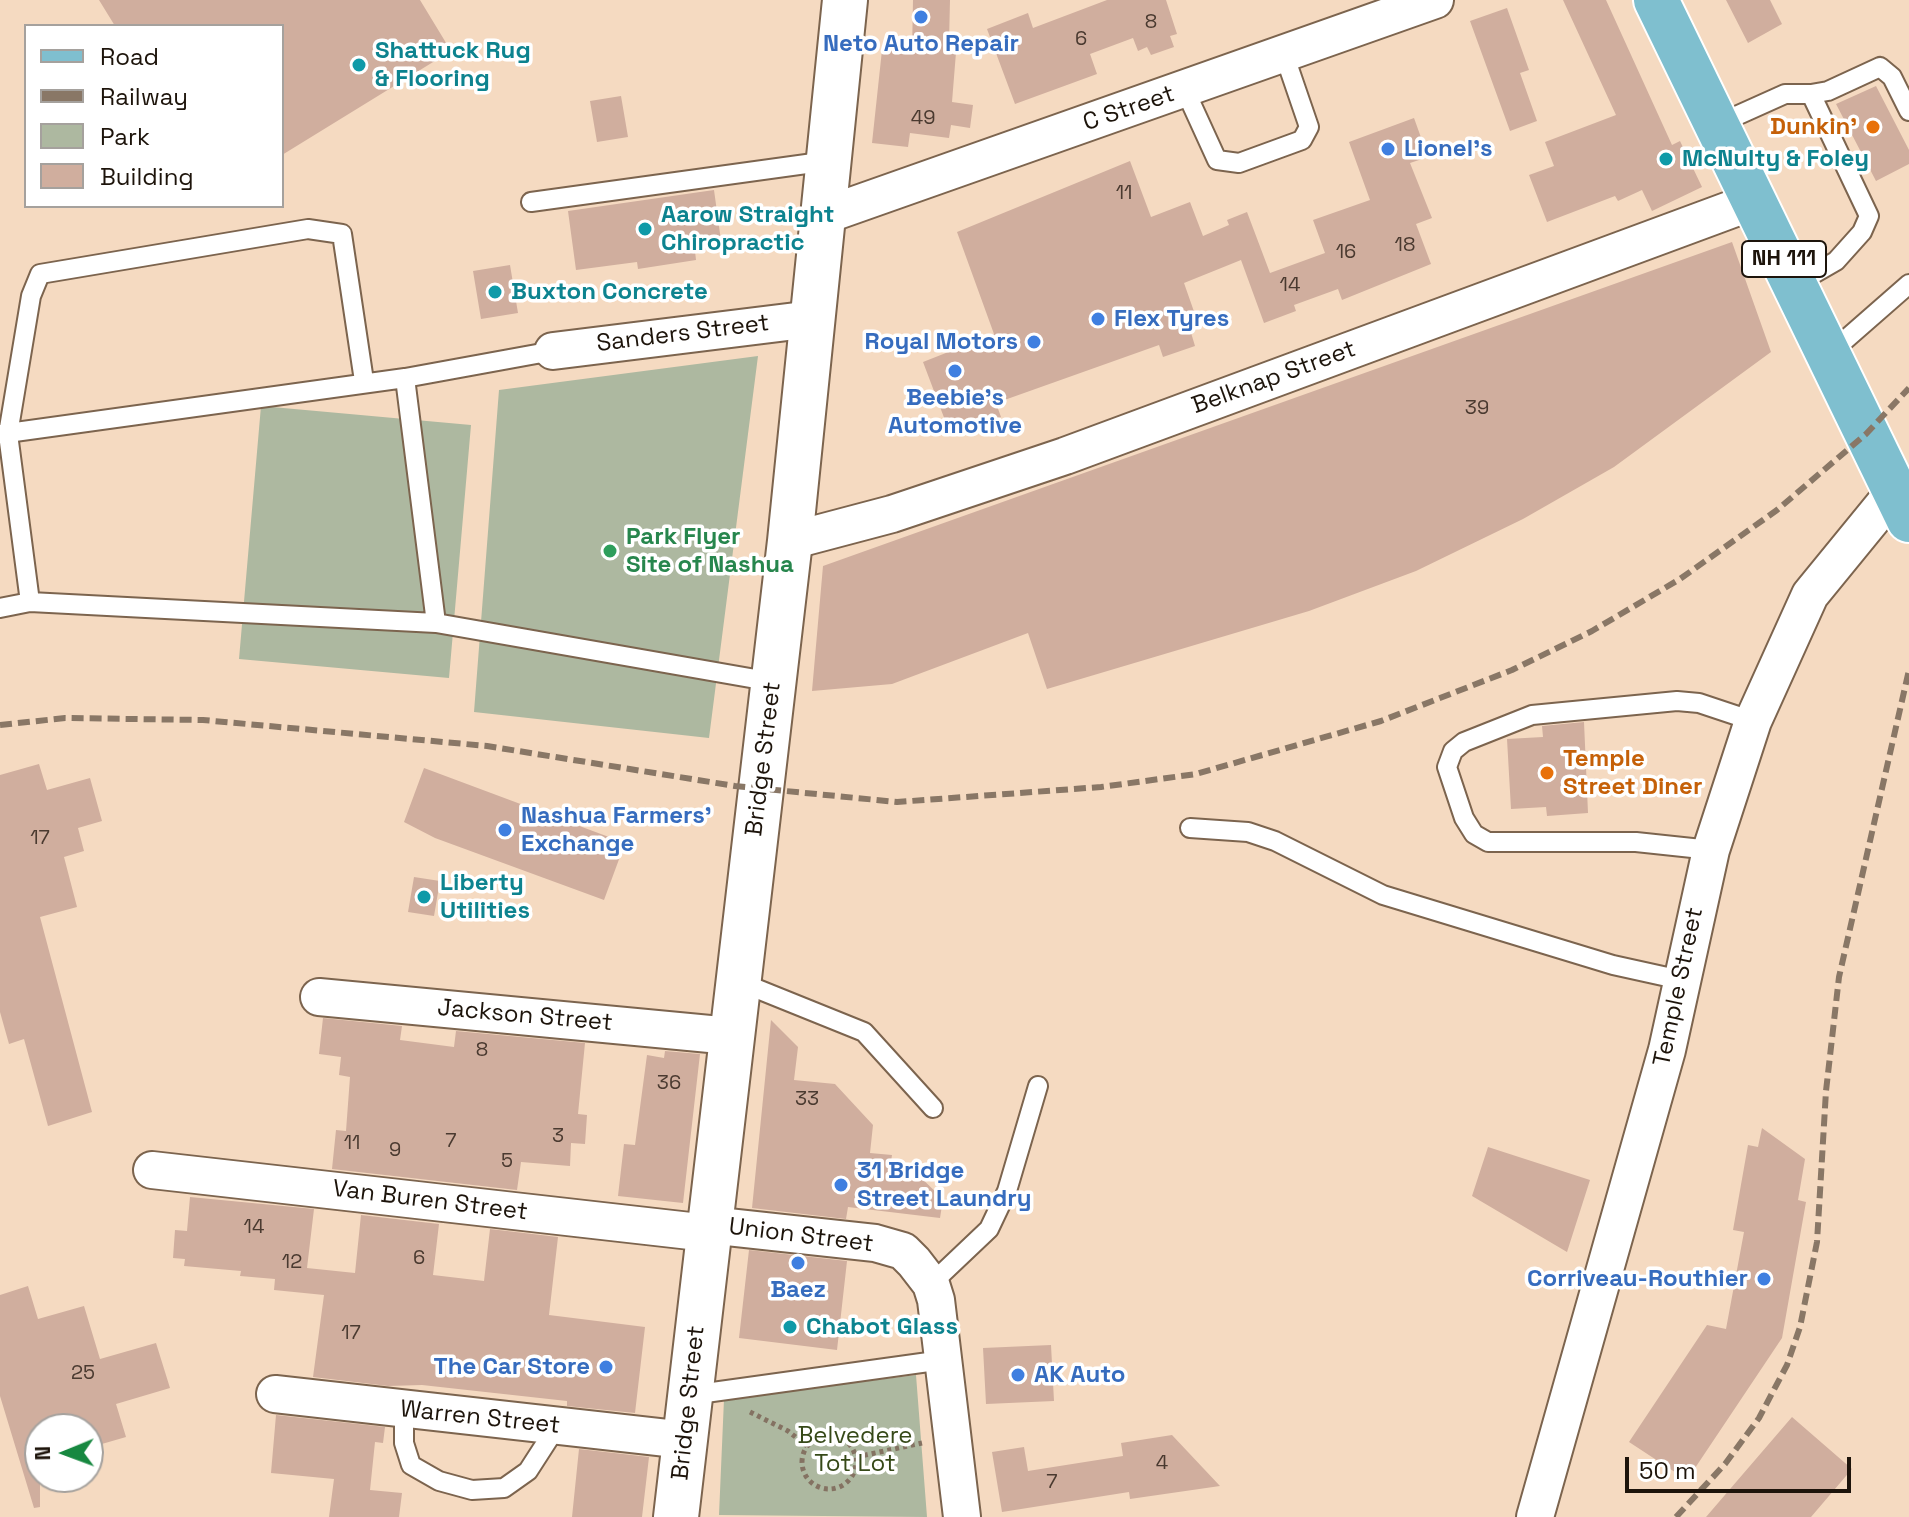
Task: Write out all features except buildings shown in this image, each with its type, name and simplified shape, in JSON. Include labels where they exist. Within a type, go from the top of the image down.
[{"type":"main road","name":"NH 111","points":[[1665,4],[1716,125],[1902,506]]},
{"type":"street","name":"Bridge Street","points":[[676,1517],[790,541],[845,0]]},
{"type":"street","name":"C Street","points":[[823,216],[1435,0]]},
{"type":"street","name":"Belknap Street","points":[[790,541],[892,514],[1065,456],[1754,201]]},
{"type":"street","name":"Sanders Street","points":[[553,351],[812,319]]},
{"type":"street","name":"Temple Street","points":[[1535,1517],[1645,1131],[1711,850],[1753,721],[1810,595],[1902,506]]},
{"type":"street","name":"Jackson Street","points":[[319,997],[731,1036]]},
{"type":"street","name":"Van Buren Street","points":[[152,1170],[708,1229]]},
{"type":"street","name":"Union Street","points":[[708,1229],[891,1246],[903,1251],[931,1284]]},
{"type":"street","points":[[931,1284],[962,1517]]},
{"type":"street","name":"Warren Street","points":[[275,1394],[404,1411],[685,1440]]},
{"type":"lane","points":[[1185,90],[1217,160],[1239,163],[1302,140],[1309,127],[1284,54]]},
{"type":"lane","points":[[1716,125],[1785,94],[1828,91],[1880,67],[1892,77],[1909,111]]},
{"type":"lane","points":[[1796,284],[1836,261],[1862,232],[1869,216],[1811,94]]},
{"type":"lane","points":[[531,202],[828,161]]},
{"type":"lane","points":[[30,602],[4,434],[31,296],[40,274],[308,229],[342,234],[364,381]]},
{"type":"lane","points":[[1829,354],[1909,284]]},
{"type":"lane","points":[[4,434],[364,381],[405,378],[553,351]]},
{"type":"lane","points":[[405,378],[436,623]]},
{"type":"lane","points":[[0,608],[30,602],[436,623],[773,682]]},
{"type":"lane","points":[[1711,850],[1636,842],[1488,842],[1474,834],[1464,818],[1447,767],[1453,751],[1464,742],[1532,715],[1677,701],[1699,703],[1753,721]]},
{"type":"lane","points":[[1190,828],[1248,832],[1275,841],[1383,895],[1569,953],[1681,980]]},
{"type":"lane","points":[[737,981],[864,1032],[933,1108]]},
{"type":"lane","points":[[931,1284],[989,1229],[1007,1191],[1038,1086]]},
{"type":"lane","points":[[691,1395],[943,1360]]},
{"type":"lane","points":[[404,1411],[404,1443],[411,1465],[439,1481],[472,1490],[504,1488],[528,1471],[557,1426]]},
{"type":"path","points":[[746,1411],[788,1431],[807,1446]]},
{"type":"path","points":[[831,1435],[848,1442],[856,1457],[856,1467],[848,1483],[823,1489],[814,1486],[803,1472],[807,1446],[822,1436],[831,1435]]},
{"type":"path","points":[[856,1457],[923,1442]]},
{"type":"green space","name":"Park Flyer Site of Nashua","points":[[758,356],[709,738],[474,712],[499,390]]},
{"type":"green space","points":[[261,406],[471,425],[449,678],[239,659]]},
{"type":"green space","name":"Belvedere Tot Lot","points":[[916,1375],[927,1517],[719,1515],[724,1399]]},
{"type":"railway","points":[[0,725],[65,718],[203,720],[487,746],[735,786],[897,802],[1101,787],[1196,774],[1381,721],[1512,670],[1592,631],[1680,579],[1777,510],[1866,434],[1909,388]]},
{"type":"railway","points":[[1676,1517],[1725,1464],[1759,1418],[1787,1365],[1800,1327],[1817,1242],[1826,1091],[1839,977],[1909,670]]},
{"type":"place","name":"Neto Auto Repair","points":[[921,17]]},
{"type":"place","name":"Shattuck Rug & Flooring","points":[[359,65]]},
{"type":"place","name":"Dunkin'","points":[[1873,127]]},
{"type":"place","name":"Lionel's","points":[[1388,149]]},
{"type":"place","name":"McNulty & Foley","points":[[1666,159]]},
{"type":"place","name":"Aarow Straight Chiropractic","points":[[645,229]]},
{"type":"place","name":"Buxton Concrete","points":[[495,292]]},
{"type":"place","name":"Flex Tyres","points":[[1098,319]]},
{"type":"place","name":"Royal Motors","points":[[1034,342]]},
{"type":"place","name":"Beebie's Automotive","points":[[955,371]]},
{"type":"place","name":"Park Flyer Site of Nashua","points":[[610,551]]},
{"type":"place","name":"Temple Street Diner","points":[[1547,773]]},
{"type":"place","name":"Nashua Farmers' Exchange","points":[[505,830]]},
{"type":"place","name":"Liberty Utilities","points":[[424,897]]},
{"type":"place","name":"31 Bridge Street Laundry","points":[[841,1185]]},
{"type":"place","name":"Baez","points":[[798,1263]]},
{"type":"place","name":"Corriveau-Routhier","points":[[1764,1279]]},
{"type":"place","name":"Chabot Glass","points":[[790,1327]]},
{"type":"place","name":"The Car Store","points":[[606,1367]]},
{"type":"place","name":"AK Auto","points":[[1018,1375]]}]
